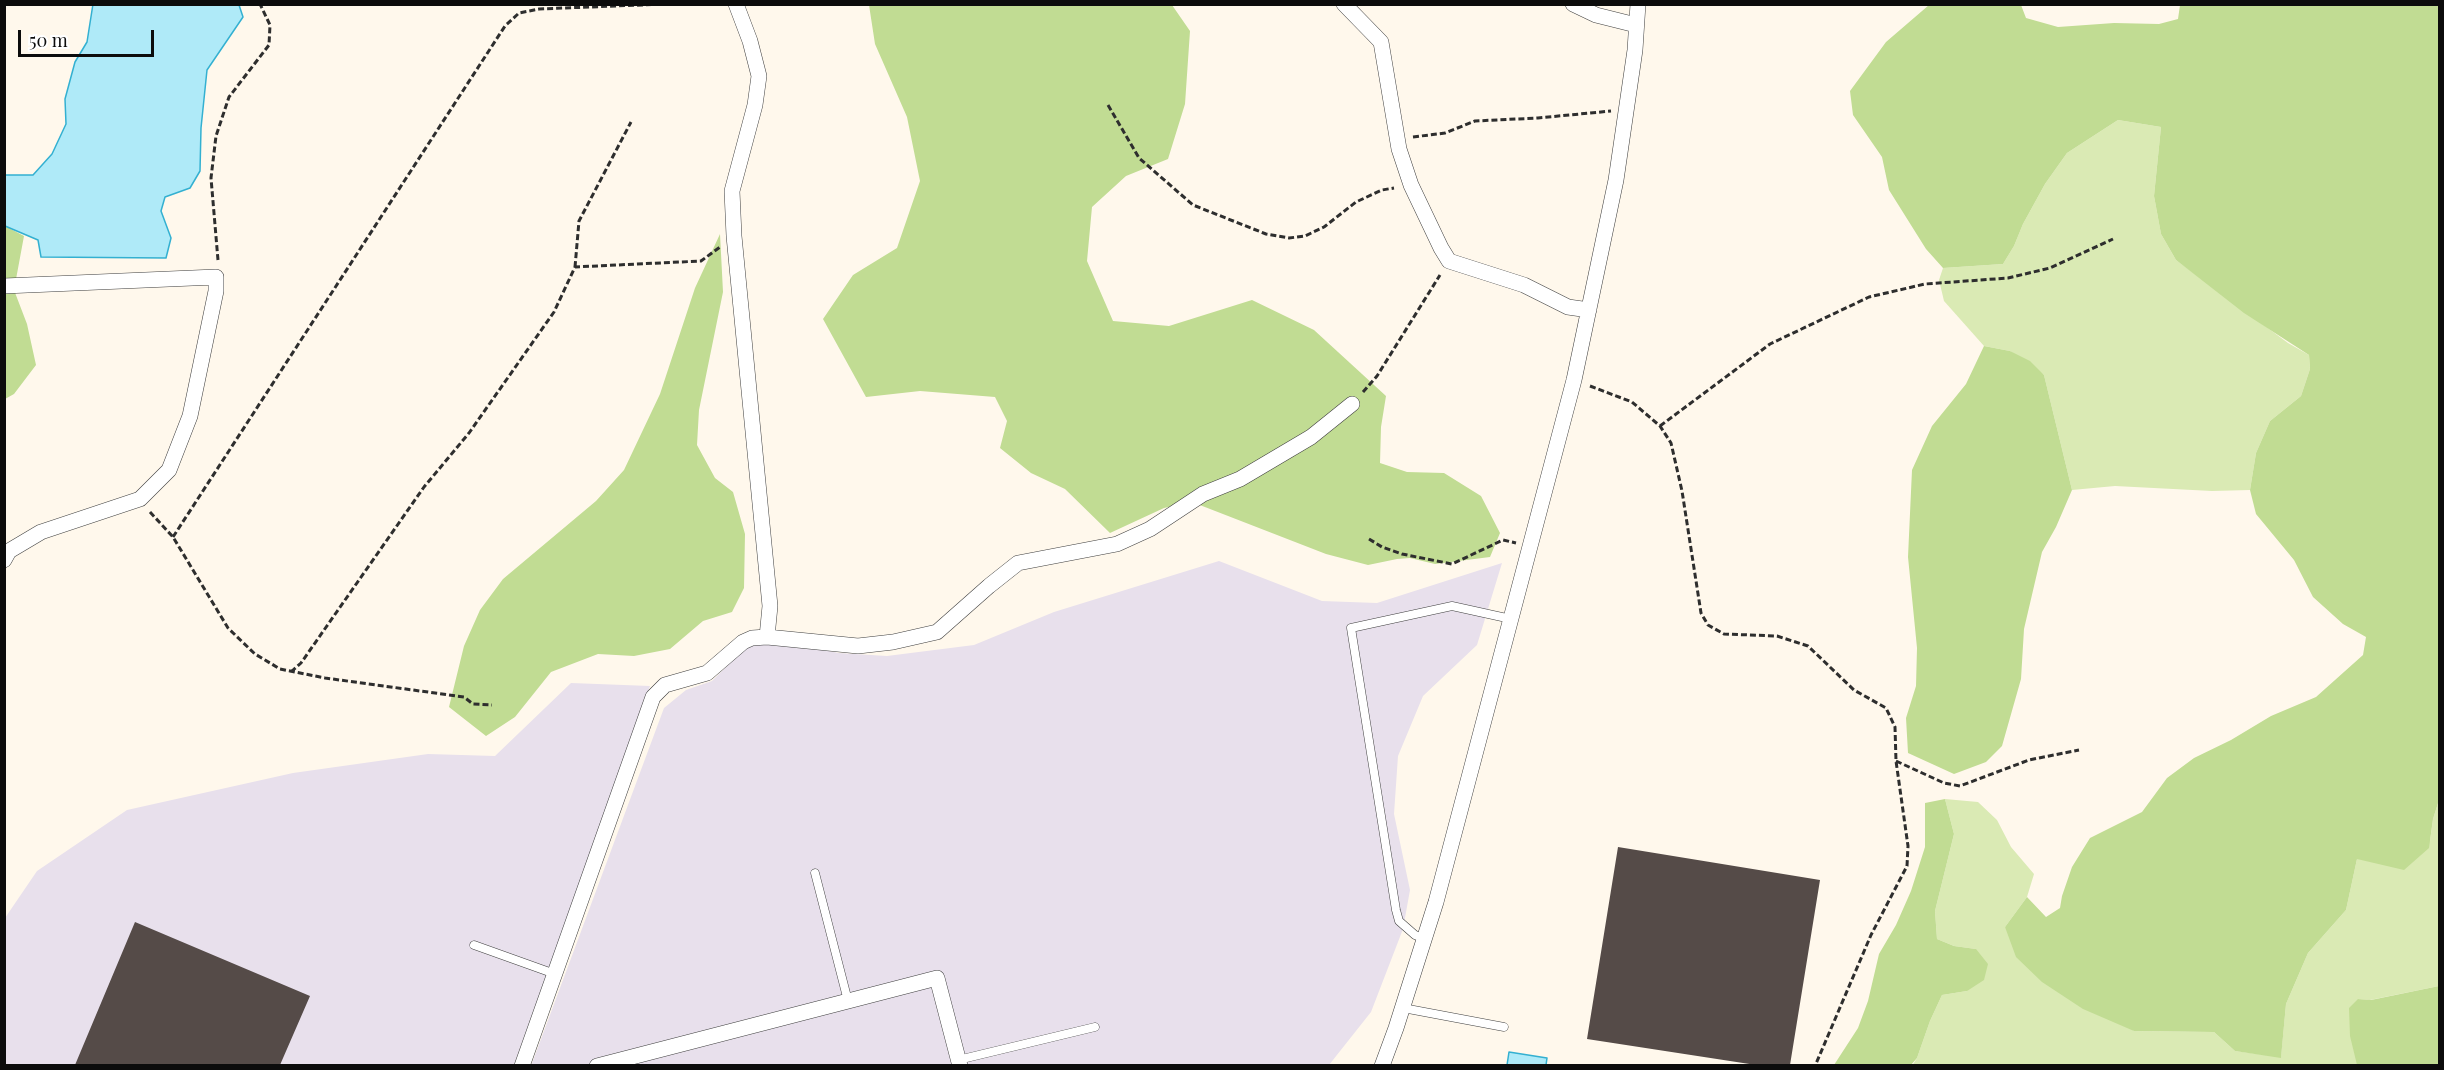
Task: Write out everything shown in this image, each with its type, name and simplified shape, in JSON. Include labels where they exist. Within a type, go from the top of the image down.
[{"type":"street","points":[[735,4],[750,41],[759,76],[755,105],[732,191],[734,236],[770,606],[767,637]]},
{"type":"street","points":[[1344,4],[1381,42],[1396,139],[1411,185],[1449,261],[1524,285],[1568,307],[1589,310]]},
{"type":"street","points":[[1573,4],[1596,15],[1636,25]]},
{"type":"street","points":[[1382,1065],[1425,939],[1574,380],[1616,180],[1638,4]]},
{"type":"street","points":[[4,286],[216,277],[216,291],[190,416],[169,470],[140,499],[41,532],[9,552],[4,560]]},
{"type":"street","points":[[522,1065],[653,697],[665,685],[707,673],[743,642],[752,638],[767,637],[858,646],[893,642],[937,632],[988,586],[1018,563],[1117,544],[1150,529],[1203,495],[1240,479],[1311,437],[1352,404]]},
{"type":"street","points":[[597,1065],[937,978],[959,1063]]},
{"type":"lane","points":[[1425,939],[1415,935],[1399,921],[1396,910],[1352,628],[1452,606],[1511,619]]},
{"type":"lane","points":[[815,873],[848,1001]]},
{"type":"lane","points":[[474,945],[555,974]]},
{"type":"lane","points":[[1403,1008],[1504,1027]]},
{"type":"lane","points":[[959,1063],[1095,1027]]},
{"type":"path","points":[[216,277],[219,254],[211,178],[216,136],[229,97],[269,45],[270,25],[260,4]]},
{"type":"path","points":[[173,537],[505,26],[519,13],[539,9],[666,4]]},
{"type":"path","points":[[1108,105],[1139,158],[1193,205],[1266,234],[1289,238],[1305,236],[1324,227],[1356,202],[1382,190],[1411,185]]},
{"type":"path","points":[[1396,139],[1445,133],[1475,121],[1626,112]]},
{"type":"path","points":[[291,672],[301,663],[424,487],[482,415],[554,312],[575,267],[579,221],[632,122]]},
{"type":"path","points":[[575,267],[701,261],[734,236]]},
{"type":"path","points":[[1660,426],[1770,344],[1869,297],[1925,284],[2019,276],[2050,268],[2113,239]]},
{"type":"path","points":[[1352,404],[1377,376],[1449,261]]},
{"type":"path","points":[[1574,380],[1632,402],[1660,426],[1671,443],[1683,491],[1701,613],[1708,625],[1724,634],[1777,636],[1808,646],[1854,690],[1886,708],[1895,728],[1896,761],[1908,846],[1907,866],[1871,935],[1815,1065]]},
{"type":"path","points":[[140,499],[173,537],[228,628],[255,654],[280,669],[464,697],[473,704],[492,705]]},
{"type":"path","points":[[1369,539],[1382,547],[1402,554],[1452,564],[1503,540],[1529,548]]},
{"type":"path","points":[[1896,761],[1944,783],[1960,786],[2030,760],[2079,750]]},
{"type":"shaded area","points":[[1219,561],[1322,601],[1377,603],[1502,563],[1477,645],[1423,696],[1398,756],[1394,814],[1410,890],[1403,929],[1371,1012],[1329,1065],[531,1066],[664,708],[686,690],[712,681],[747,646],[784,642],[839,653],[887,656],[974,645],[1054,612]]},
{"type":"shaded area","points":[[571,683],[650,686],[514,1065],[5,1066],[5,918],[37,871],[127,810],[293,773],[428,754],[495,756]]},
{"type":"green space","points":[[869,5],[1172,5],[1190,31],[1185,104],[1168,159],[1126,176],[1092,207],[1087,261],[1113,321],[1169,326],[1252,300],[1314,330],[1386,396],[1381,427],[1380,463],[1407,472],[1444,473],[1481,496],[1500,533],[1490,557],[1435,564],[1410,558],[1368,565],[1326,554],[1192,502],[1164,508],[1110,533],[1065,489],[1031,473],[1000,448],[1007,421],[995,397],[920,391],[866,397],[823,319],[853,275],[897,248],[920,181],[907,117],[875,44]]},
{"type":"green space","points":[[1929,5],[2021,5],[2026,18],[2058,27],[2114,23],[2159,24],[2178,19],[2180,5],[2439,5],[2439,800],[2433,819],[2429,848],[2404,870],[2357,859],[2346,910],[2308,953],[2286,1004],[2281,1058],[2235,1051],[2214,1032],[2134,1031],[2083,1009],[2042,982],[2016,957],[2005,927],[2027,897],[2046,917],[2060,908],[2072,867],[2090,838],[2142,812],[2167,778],[2194,758],[2231,740],[2271,716],[2316,697],[2363,655],[2366,637],[2343,624],[2313,597],[2294,560],[2256,514],[2250,490],[2256,453],[2270,421],[2301,396],[2310,369],[2309,355],[2244,313],[2176,260],[2161,234],[2154,196],[2161,127],[2118,120],[2067,153],[2045,184],[2003,264],[1943,268],[1926,249],[1889,190],[1882,157],[1853,115],[1850,91],[1886,42]]},
{"type":"green space","points":[[2118,120],[2161,127],[2154,196],[2161,234],[2176,260],[2288,343],[2309,355],[2310,369],[2301,396],[2270,421],[2256,453],[2250,490],[2212,491],[2115,486],[2072,490],[2044,375],[2010,351],[1984,346],[1944,301],[1939,280],[1943,268],[2003,264],[2045,184],[2067,153]]},
{"type":"green space","points":[[5,226],[24,236],[14,290],[27,324],[36,365],[14,394],[5,399]]},
{"type":"green space","points":[[720,234],[723,292],[699,410],[697,445],[715,478],[733,492],[745,534],[744,588],[732,612],[703,621],[670,649],[634,656],[598,654],[551,672],[515,717],[486,736],[449,707],[464,646],[480,610],[503,579],[596,501],[624,470],[660,394],[695,288]]},
{"type":"green space","points":[[1984,346],[2010,351],[2030,361],[2044,375],[2072,490],[2042,552],[2024,629],[2021,679],[2002,746],[1986,762],[1954,774],[1908,753],[1906,718],[1916,686],[1917,648],[1908,557],[1912,470],[1932,426],[1966,384]]},
{"type":"green space","points":[[1945,799],[1978,802],[1997,820],[2011,847],[2034,874],[2027,897],[2005,927],[2134,1031],[2214,1032],[2235,1051],[2281,1057],[2286,1004],[2308,953],[2346,910],[2357,859],[2430,841],[2439,800],[2439,986],[2370,1000],[2358,999],[2358,1065],[1912,1066],[1942,995],[1967,991],[1976,949],[1954,946],[1937,939],[1935,911],[1954,834]]},
{"type":"green space","points":[[1945,799],[1954,834],[1935,911],[1937,939],[1954,946],[1976,949],[1988,964],[1984,980],[1967,991],[1942,995],[1917,1058],[1911,1065],[1834,1065],[1858,1028],[1868,1001],[1879,954],[1896,925],[1911,891],[1925,847],[1925,803]]},
{"type":"green space","points":[[2439,986],[2439,1065],[2357,1065],[2350,1036],[2349,1008],[2358,999],[2371,1000]]},
{"type":"water","points":[[93,4],[239,5],[243,17],[207,70],[201,128],[200,171],[190,188],[165,197],[161,211],[171,238],[166,258],[41,257],[38,240],[5,226],[5,175],[33,175],[52,154],[66,124],[65,99],[75,62],[87,42]]},
{"type":"water","points":[[1509,1052],[1547,1058],[1546,1065],[1507,1065]]},
{"type":"building","points":[[1618,847],[1820,880],[1790,1065],[1756,1065],[1587,1039]]},
{"type":"building","points":[[135,922],[310,996],[280,1065],[75,1065]]}]
